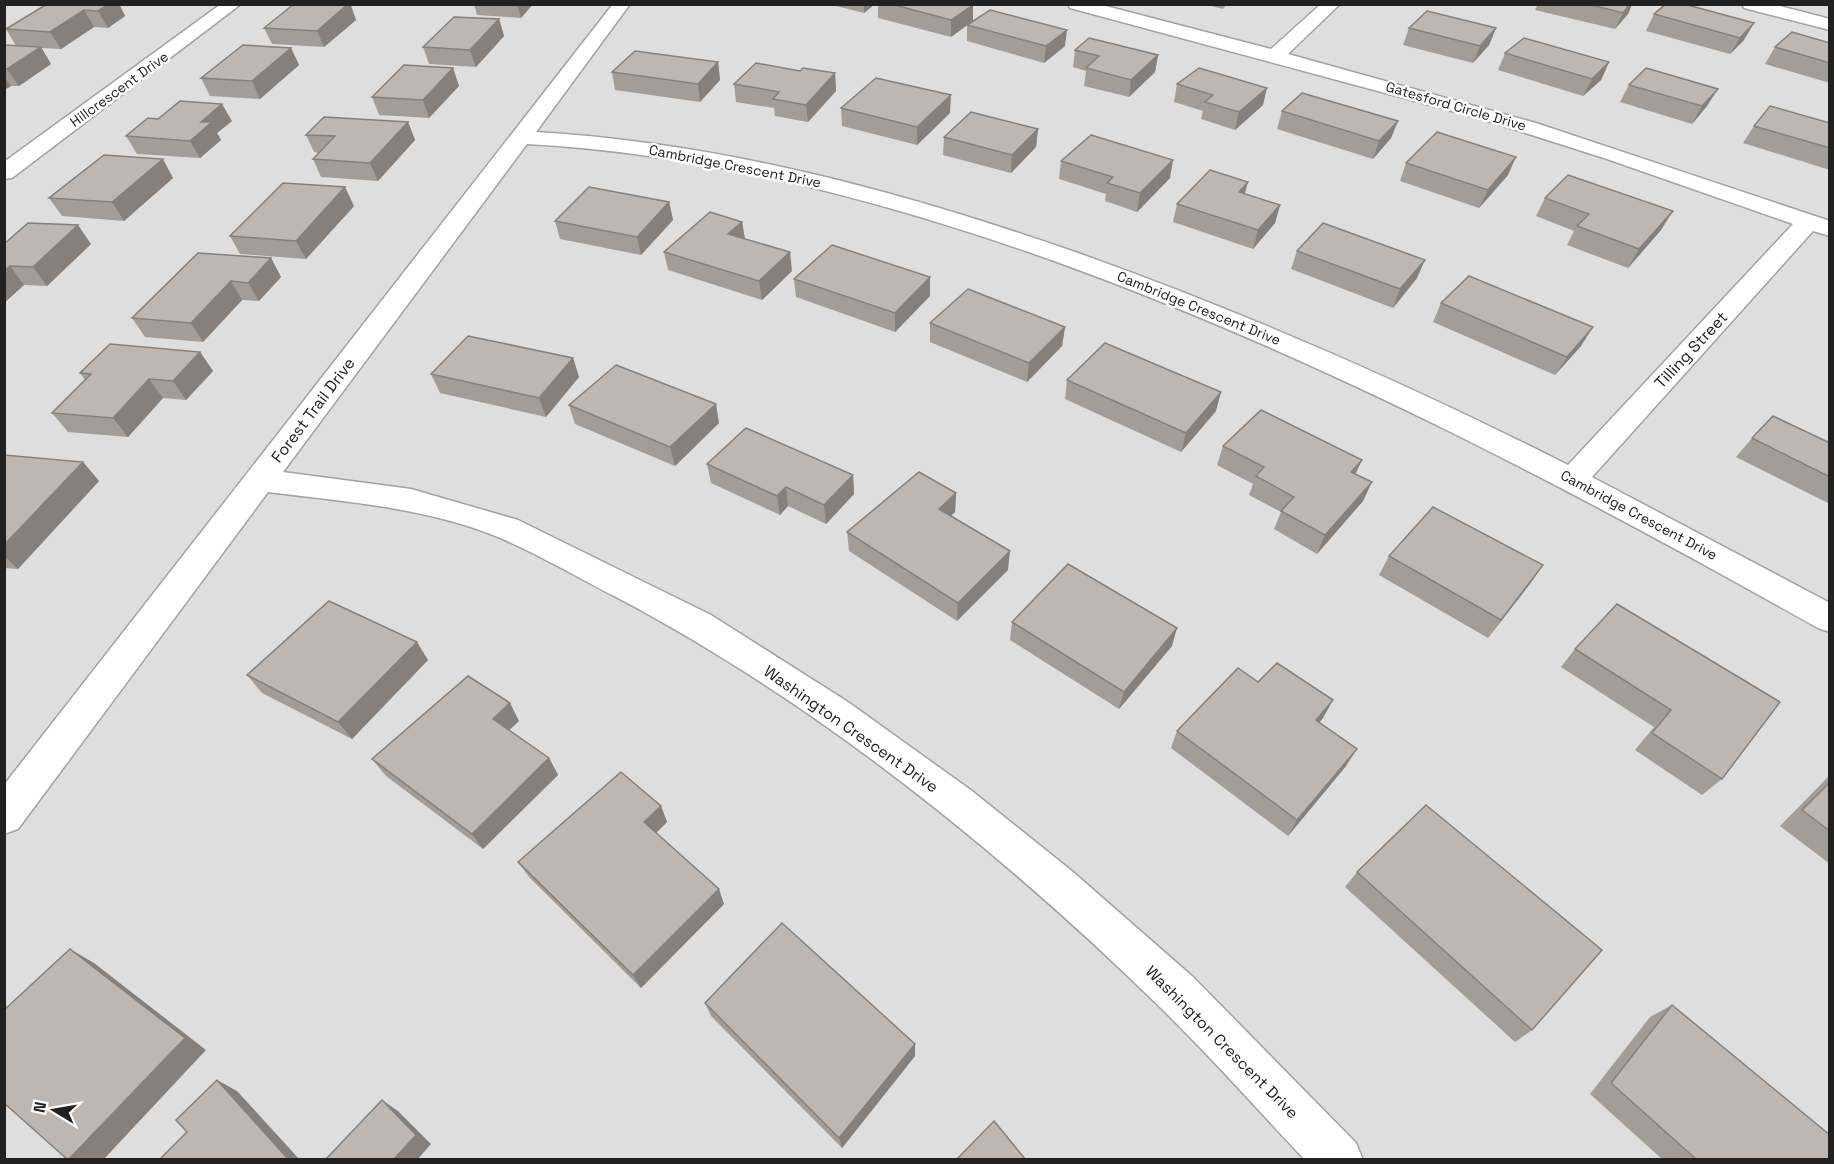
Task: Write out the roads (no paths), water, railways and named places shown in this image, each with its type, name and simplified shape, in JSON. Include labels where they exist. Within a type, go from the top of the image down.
[{"type":"street","name":"Hillcrescent Drive","points":[[4,173],[233,4]]},
{"type":"street","name":"Forest Trail Drive","points":[[4,816],[622,4]]},
{"type":"street","name":"Gatesford Circle Drive","points":[[1076,4],[1506,120],[1637,162],[1819,225]]},
{"type":"street","points":[[1275,56],[1332,4]]},
{"type":"street","points":[[1750,4],[1830,25]]},
{"type":"street","name":"Cambridge Crescent Drive","points":[[520,137],[642,147],[753,166],[850,190],[951,219],[1116,275],[1316,356],[1573,479],[1830,619]]},
{"type":"street","name":"Tilling Street","points":[[1573,479],[1819,225]]},
{"type":"street","name":"Washington Crescent Drive","points":[[259,480],[411,500],[507,528],[562,554],[699,626],[835,713],[958,803],[1058,886],[1177,993],[1340,1160]]}]
